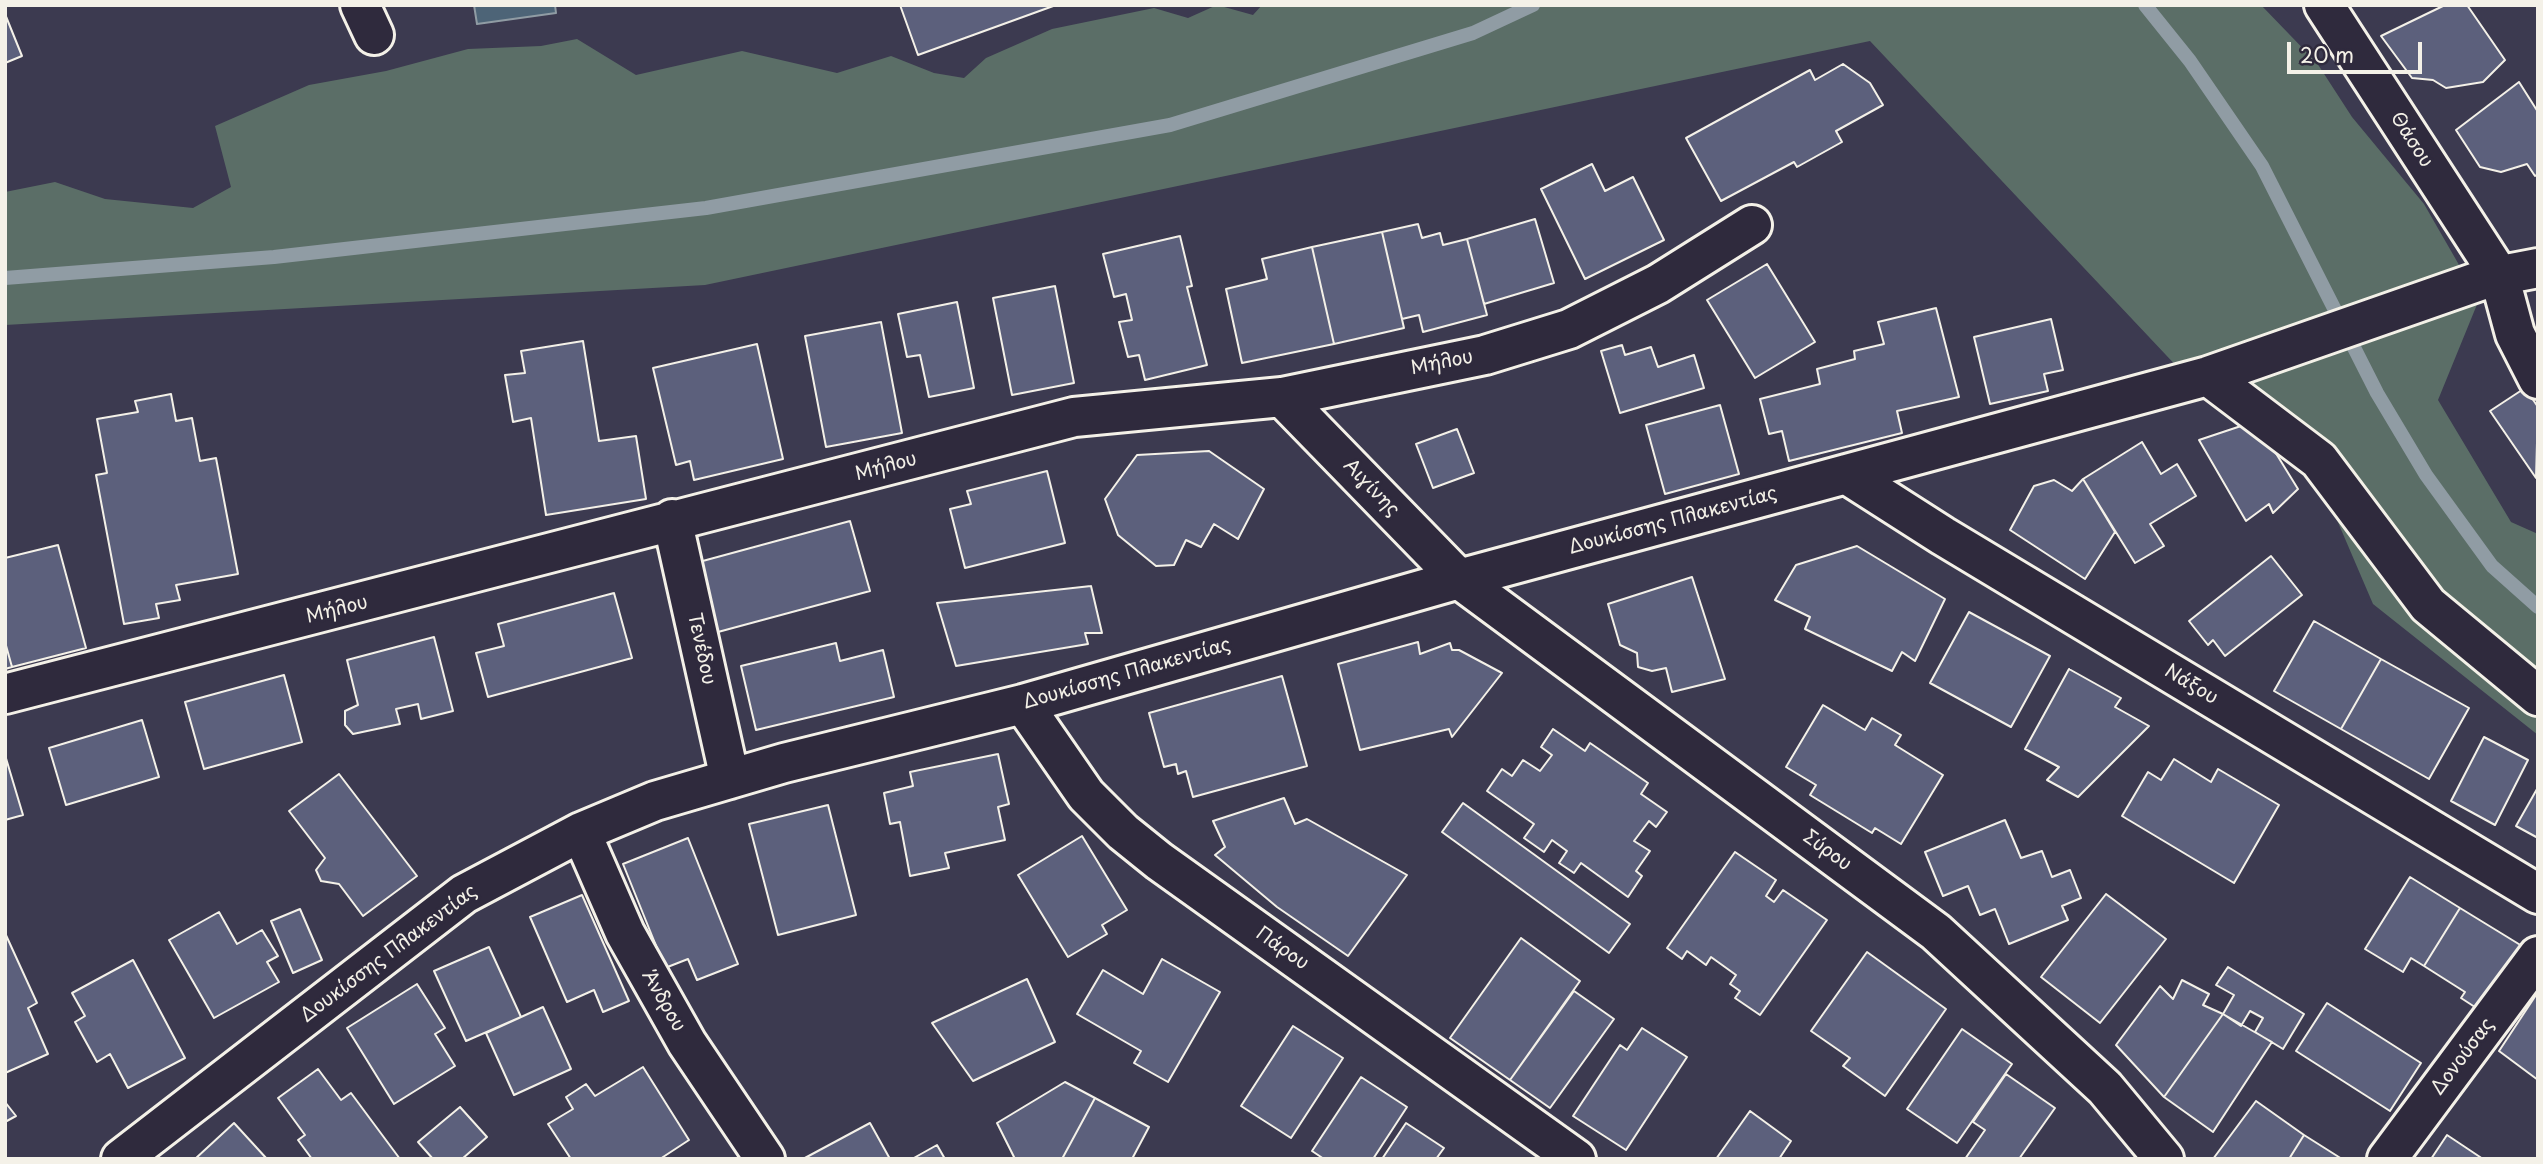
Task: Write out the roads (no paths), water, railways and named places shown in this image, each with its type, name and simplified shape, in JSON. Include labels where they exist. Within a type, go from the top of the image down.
[{"type":"street","name":"Θάσου","points":[[2324,5],[2495,276],[2515,334],[2538,379]]},
{"type":"street","name":"Μήλου","points":[[5,694],[380,599],[672,519],[1074,417],[1282,397],[1485,355],[1569,329],[1658,284],[1752,225]]},
{"type":"street","points":[[2495,276],[2538,251]]},
{"type":"street","points":[[2495,276],[2538,268]]},
{"type":"street","name":"Δουκίσσης Πλακεντίας","points":[[121,1159],[464,894],[581,832],[655,801],[730,779],[1023,704],[1459,579],[2214,374],[2495,276]]},
{"type":"street","points":[[2214,374],[2319,460],[2428,606],[2538,696]]},
{"type":"street","name":"Αιγίνης","points":[[1282,397],[1459,579]]},
{"type":"street","name":"Νάξου","points":[[1846,474],[1943,536],[2538,894]]},
{"type":"street","name":"Τενέδου","points":[[672,519],[730,779]]},
{"type":"street","name":"Σύρου","points":[[1459,579],[1936,932],[2105,1088],[2164,1159]]},
{"type":"street","name":"Πάρου","points":[[1023,704],[1086,795],[1132,839],[1576,1159]]},
{"type":"street","name":"Άνδρου","points":[[581,832],[625,933],[687,1043],[765,1159]]},
{"type":"street","name":"Δονούσας","points":[[2387,1159],[2538,956]]},
{"type":"water","points":[[474,5],[555,5],[556,13],[477,24]]},
{"type":"waterway","points":[[5,278],[274,257],[706,208],[1170,125],[1473,33],[1533,5]]},
{"type":"waterway","points":[[2145,5],[2190,61],[2262,166],[2377,393],[2426,475],[2492,566],[2538,607]]}]
